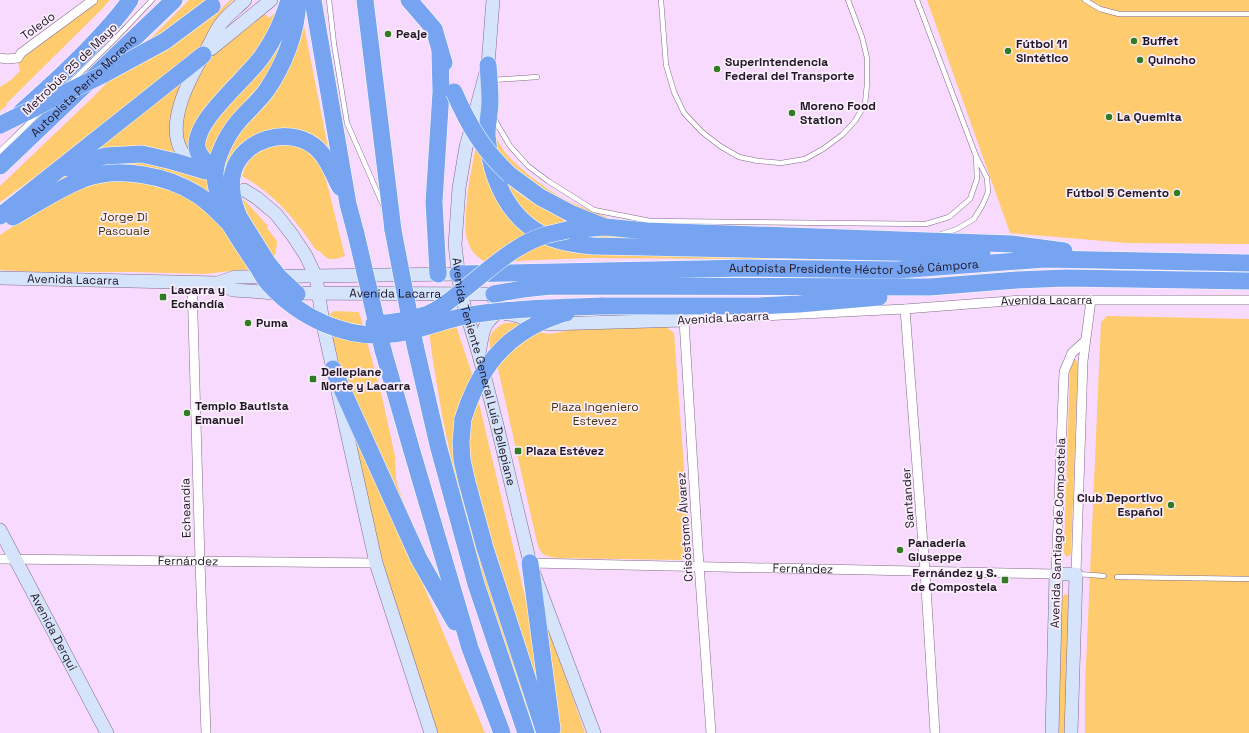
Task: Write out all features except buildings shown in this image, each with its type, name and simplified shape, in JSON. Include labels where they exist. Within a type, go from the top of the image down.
[{"type":"highway","points":[[313,0],[348,204],[383,350],[470,648],[502,733]]},
{"type":"highway","points":[[365,0],[392,227],[415,345],[438,445],[476,584],[526,733]]},
{"type":"highway","points":[[409,0],[434,29],[440,52],[454,92],[466,118],[484,147],[497,163],[510,175],[540,197],[600,228]]},
{"type":"highway","points":[[206,169],[197,147],[203,126],[219,102],[251,71],[263,56],[273,40],[284,17],[295,2]]},
{"type":"highway","points":[[295,2],[294,27],[287,50],[273,79],[259,100],[237,122],[229,133],[219,157],[215,172],[218,193],[268,284],[307,315],[334,328],[351,332],[389,335],[404,333],[439,322],[465,316],[505,310],[601,306],[759,306],[799,304],[895,296],[930,287]]},
{"type":"highway","name":"Autopista Perito Moreno","points":[[0,166],[171,3]]},
{"type":"highway","points":[[0,125],[106,73],[165,41],[216,3]]},
{"type":"highway","name":"Autopista Perito Moreno","points":[[0,131],[66,72],[128,4]]},
{"type":"highway","points":[[438,274],[434,202],[441,92],[440,52]]},
{"type":"highway","points":[[0,216],[203,55]]},
{"type":"highway","points":[[488,73],[490,101],[487,132],[488,145],[494,172],[504,199],[519,217],[532,228],[561,241],[593,246],[997,254],[1045,259]]},
{"type":"highway","points":[[233,222],[233,172],[238,160],[254,145],[270,138],[284,136],[299,138],[314,146],[325,158],[348,204]]},
{"type":"highway","points":[[57,172],[105,156],[142,154],[206,169]]},
{"type":"highway","points":[[0,224],[57,192],[84,179],[106,174],[123,173],[148,175],[169,181],[198,195],[233,222],[280,278],[311,305],[337,317],[372,324],[388,324],[429,314],[447,303],[505,256],[519,247],[546,235],[567,230],[600,228],[1012,244],[1139,261]]},
{"type":"highway","name":"Autopista Presidente Héctor José Cámpora","points":[[458,274],[747,268],[897,270],[1045,259],[1249,263]]},
{"type":"highway","name":"Autopista Presidente Héctor José Cámpora","points":[[494,294],[551,286],[930,287],[1017,280],[1066,278],[1249,281]]},
{"type":"highway","points":[[545,733],[485,548],[467,482],[462,460],[461,442],[463,419],[468,402],[480,376],[500,350],[519,335],[543,321],[562,314],[601,306]]},
{"type":"highway","points":[[333,368],[419,559],[470,648]]},
{"type":"highway","points":[[530,563],[552,733]]},
{"type":"street","name":"Toledo","points":[[0,58],[18,58],[21,53],[93,0]]},
{"type":"street","points":[[206,169],[182,153],[176,130],[178,113],[184,93],[222,22],[245,0]]},
{"type":"street","points":[[203,55],[271,0]]},
{"type":"street","name":"Avenida Teniente General Luís Dellepiane","points":[[493,0],[488,73],[466,147],[459,188],[455,245],[458,274],[461,295],[479,354],[530,563],[594,733]]},
{"type":"street","points":[[244,190],[257,198],[276,214],[306,256],[316,277],[324,329],[376,563],[431,733]]},
{"type":"street","name":"Avenida Lacarra","points":[[0,278],[218,283],[235,277],[458,274]]},
{"type":"street","name":"Echeandía","points":[[192,282],[206,733]]},
{"type":"street","name":"Avenida Lacarra","points":[[218,283],[233,290],[276,293],[494,294]]},
{"type":"street","points":[[479,354],[486,322],[496,314],[494,294]]},
{"type":"street","name":"Avenida Lacarra","points":[[496,314],[519,315],[530,321],[548,324],[684,320],[906,309],[1020,300],[1249,300]]},
{"type":"street","name":"Avenida Santiago de Compostela","points":[[1071,733],[1083,361],[1091,300]]},
{"type":"street","name":"Santander","points":[[906,309],[935,733]]},
{"type":"street","name":"Crisóstomo Álvarez","points":[[684,320],[711,733]]},
{"type":"street","name":"Avenida Santiago de Compostela","points":[[1052,733],[1056,574],[1064,372],[1072,353],[1085,341]]},
{"type":"street","name":"Avenida Derqui","points":[[0,530],[108,733]]},
{"type":"street","name":"Fernández","points":[[0,559],[376,563]]},
{"type":"street","name":"Fernández","points":[[530,563],[1076,574]]},
{"type":"lane","name":"Metrobús 25 de Mayo","points":[[0,151],[114,40],[152,0]]},
{"type":"lane","points":[[329,0],[334,44],[347,123],[392,227]]},
{"type":"lane","points":[[661,0],[666,65],[674,92],[684,113],[702,132],[720,146],[739,157],[758,161],[781,163],[805,159],[823,149],[842,135],[855,121],[865,104],[867,58],[862,37],[848,0]]},
{"type":"lane","points":[[917,0],[976,156],[987,178],[988,192],[974,219],[957,229],[922,240]]},
{"type":"lane","points":[[1085,0],[1100,9],[1119,14],[1249,14]]},
{"type":"lane","points":[[488,73],[537,76]]},
{"type":"lane","points":[[490,101],[497,124],[510,146],[528,166],[548,181],[594,210],[650,221],[926,224],[949,217],[970,199],[977,179],[976,156]]},
{"type":"lane","points":[[1076,574],[1104,576]]},
{"type":"lane","points":[[1117,577],[1249,579]]},
{"type":"green space","points":[[97,0],[110,0],[0,111],[0,87],[11,80],[20,71],[18,62]]},
{"type":"green space","points":[[189,0],[208,0],[218,12],[230,0],[233,0],[220,14],[212,26],[198,53],[66,155],[0,202],[0,186],[89,101]]},
{"type":"green space","name":"La Quemita","points":[[927,0],[1249,0],[1249,244],[1127,243],[1010,233]]},
{"type":"green space","points":[[279,10],[274,24],[190,153],[182,138],[182,119],[192,91],[211,56],[265,14],[269,18]]},
{"type":"green space","points":[[303,21],[329,153],[263,133],[224,192],[223,170],[226,153]]},
{"type":"green space","points":[[281,35],[283,44],[265,80],[246,105],[213,195],[159,171],[47,190],[55,181],[84,166],[202,150],[210,126]]},
{"type":"green space","points":[[184,80],[172,118],[171,137],[175,157],[100,151],[98,149]]},
{"type":"green space","points":[[481,126],[486,163],[543,239],[903,260],[590,258],[486,262],[477,256],[471,248],[468,242],[466,230],[468,189]]},
{"type":"green space","points":[[494,131],[507,155],[539,183],[564,199],[615,221],[574,207],[549,195],[513,169],[502,177],[522,196],[538,206],[563,218],[568,236],[610,235],[649,238],[907,243],[1010,249],[1009,251],[604,242],[570,239],[537,225],[524,216],[514,205],[506,192],[501,179],[497,164]]},
{"type":"green space","points":[[282,143],[302,148],[312,154],[322,167],[345,256],[336,259],[328,259],[316,250],[284,208],[254,183],[242,176],[248,162],[252,157],[262,150]]},
{"type":"green space","name":"Jorge Di Pascuale","points":[[128,179],[181,192],[240,197],[268,226],[267,228],[277,241],[274,259],[250,269],[204,274],[39,272],[0,270],[0,235],[41,208],[89,185]]},
{"type":"green space","points":[[426,305],[436,305],[455,323],[472,374],[531,622],[544,706],[514,620],[458,419],[535,728],[498,625],[466,520],[442,413]]},
{"type":"green space","points":[[334,311],[359,312],[382,397],[395,456],[396,480],[420,549],[337,364],[327,318]]},
{"type":"green space","name":"Club Deportivo Español","points":[[1107,316],[1249,319],[1249,733],[1085,733],[1085,688],[1101,322]]},
{"type":"green space","name":"Plaza Ingeniero Estevez","points":[[505,323],[515,323],[536,332],[550,334],[575,329],[660,327],[666,327],[674,333],[690,549],[688,555],[680,560],[558,558],[542,553],[536,538],[498,369],[490,349],[490,337],[497,327]]},
{"type":"green space","points":[[1074,359],[1078,364],[1071,553],[1067,557],[1064,553],[1070,366]]},
{"type":"green space","points":[[354,437],[356,437],[408,548],[485,733],[437,733],[386,573],[371,516]]},
{"type":"green space","points":[[1066,594],[1069,596],[1065,733],[1058,733],[1062,601],[1063,596]]},
{"type":"green space","points":[[542,610],[585,733],[560,733]]},
{"type":"place","name":"Peaje","points":[[388,34]]},
{"type":"place","name":"Buffet","points":[[1134,41]]},
{"type":"place","name":"Fútbol 11 Sintético","points":[[1008,51]]},
{"type":"place","name":"Quincho","points":[[1140,60]]},
{"type":"place","name":"Superintendencia Federal del Transporte","points":[[717,69]]},
{"type":"place","name":"Moreno Food Station","points":[[792,113]]},
{"type":"place","name":"La Quemita","points":[[1109,117]]},
{"type":"place","name":"Fútbol 5 Cemento","points":[[1177,193]]},
{"type":"place","name":"Lacarra y Echandía","points":[[163,297]]},
{"type":"place","name":"Puma","points":[[248,323]]},
{"type":"place","name":"Dellepiane Norte y Lacarra","points":[[313,379]]},
{"type":"place","name":"Templo Bautista Emanuel","points":[[187,413]]},
{"type":"place","name":"Plaza Estévez","points":[[518,451]]},
{"type":"place","name":"Club Deportivo Español","points":[[1171,505]]},
{"type":"place","name":"Panadería Giuseppe","points":[[900,550]]},
{"type":"place","name":"Fernández y S. de Compostela","points":[[1005,580]]}]
